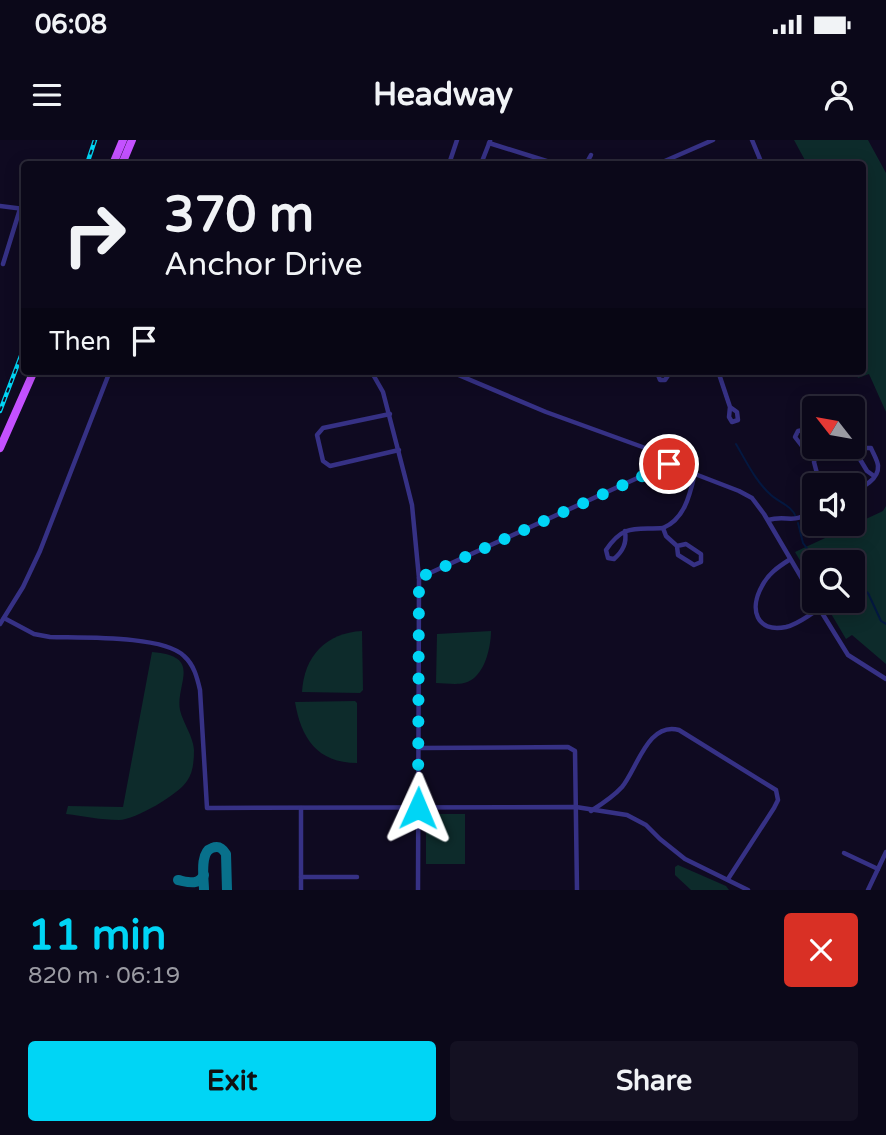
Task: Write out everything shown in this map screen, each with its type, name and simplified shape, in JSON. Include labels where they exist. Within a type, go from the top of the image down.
[{"type":"main road","points":[[114,161],[123,140]]},
{"type":"main road","points":[[123,161],[132,140]]},
{"type":"main road","points":[[15,418],[32,375]]},
{"type":"main road","points":[[0,448],[38,375]]},
{"type":"street","points":[[450,161],[457,140]]},
{"type":"street","points":[[665,161],[713,140]]},
{"type":"street","points":[[752,140],[761,161]]},
{"type":"street","points":[[482,161],[489,141],[547,161]]},
{"type":"street","points":[[588,161],[592,155]]},
{"type":"street","points":[[0,206],[21,209]]},
{"type":"street","points":[[3,264],[21,212]]},
{"type":"street","points":[[0,624],[40,551],[108,375]]},
{"type":"street","points":[[374,375],[390,414],[412,505],[419,578],[418,890]]},
{"type":"street","points":[[458,375],[546,412],[648,449],[669,464],[752,498],[768,520],[802,581]]},
{"type":"street","points":[[720,375],[730,407]]},
{"type":"street","points":[[390,414],[355,419],[323,428],[317,435],[323,461],[330,466],[399,450]]},
{"type":"street","points":[[802,430],[798,431],[795,438],[802,446]]},
{"type":"street","points":[[865,485],[874,475],[878,466],[871,448],[863,448],[858,456],[867,471],[874,475]]},
{"type":"street","points":[[419,578],[669,464]]},
{"type":"street","points":[[625,531],[626,543],[620,554],[614,559],[608,558],[606,550],[617,535],[625,531],[636,527],[663,527],[680,516],[695,474]]},
{"type":"street","points":[[768,520],[782,517],[795,520],[802,518]]},
{"type":"street","points":[[663,527],[666,536],[677,546],[678,555],[694,565],[701,562],[701,554],[686,544],[677,546]]},
{"type":"street","points":[[789,560],[775,569],[761,586],[755,611],[758,619],[767,626],[782,628],[813,613]]},
{"type":"street","points":[[822,613],[848,654],[886,679]]},
{"type":"street","points":[[4,618],[34,634],[149,643],[166,646],[185,656],[196,674],[200,690],[207,808],[576,807],[627,815],[646,825],[685,859],[748,890]]},
{"type":"street","points":[[591,811],[621,787],[656,734],[669,728],[679,730],[776,790],[778,800],[774,808],[728,879]]},
{"type":"street","points":[[419,748],[572,749],[576,754],[577,890]]},
{"type":"street","points":[[301,808],[301,890]]},
{"type":"street","points":[[867,890],[886,852]]},
{"type":"street","points":[[845,853],[878,869]]},
{"type":"street","points":[[301,877],[358,877]]},
{"type":"green space","points":[[794,140],[868,140],[886,173],[886,412],[869,374],[858,378],[857,375],[866,375],[866,161],[805,161]]},
{"type":"green space","points":[[886,506],[886,664],[852,635],[846,639],[831,613],[865,613],[865,550],[802,550],[802,564],[795,552],[829,536],[865,536],[865,519],[883,511]]},
{"type":"green space","points":[[362,631],[363,690],[360,693],[302,692],[307,668],[319,649],[338,636]]},
{"type":"green space","points":[[491,631],[488,654],[477,676],[461,684],[436,683],[437,634]]},
{"type":"green space","points":[[152,652],[178,659],[182,665],[184,673],[180,710],[194,750],[189,778],[166,799],[126,819],[66,814],[68,806],[123,807]]},
{"type":"green space","points":[[355,701],[357,763],[331,759],[313,746],[307,737],[295,702]]},
{"type":"green space","points":[[426,814],[465,814],[465,864],[426,864]]},
{"type":"green space","points":[[678,865],[726,886],[729,890],[691,890],[675,875],[675,867]]},
{"type":"waterway","points":[[736,444],[761,484],[796,517]]},
{"type":"waterway","points":[[798,523],[803,543],[808,550]]},
{"type":"waterway","points":[[865,591],[881,621],[886,624]]},
{"type":"taxiway","points":[[204,890],[205,855],[217,847],[226,854],[227,890]]},
{"type":"taxiway","points":[[178,880],[196,882],[204,875]]},
{"type":"railway","points":[[88,161],[95,140]]},
{"type":"railway","points":[[0,411],[21,356]]},
{"type":"route","points":[[418,808],[419,578],[669,464]]}]
